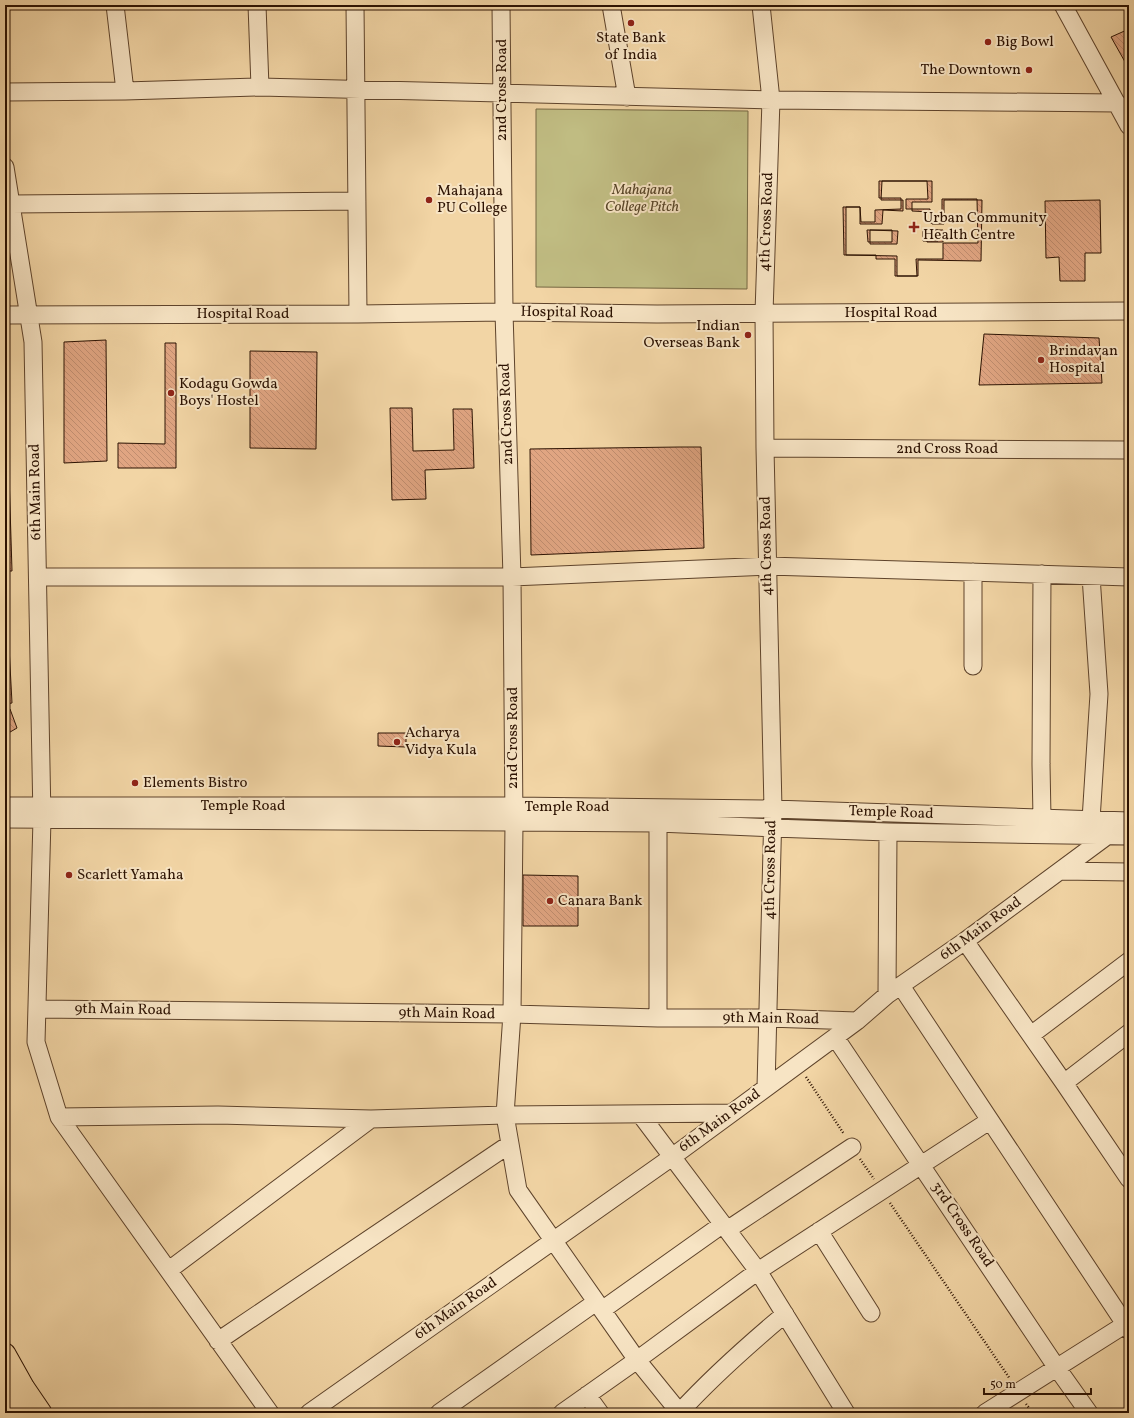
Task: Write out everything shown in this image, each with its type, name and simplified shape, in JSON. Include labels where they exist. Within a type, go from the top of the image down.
[{"type":"main road","points":[[5,1354],[24,1388],[41,1413]]},
{"type":"main road","points":[[5,1392],[18,1413]]},
{"type":"street","points":[[116,5],[124,91]]},
{"type":"street","points":[[257,5],[260,87]]},
{"type":"street","points":[[355,5],[358,314]]},
{"type":"street","name":"2nd Cross Road","points":[[501,5],[504,312],[512,576],[514,814],[512,1014],[506,1115],[518,1190],[637,1360],[679,1413]]},
{"type":"street","points":[[611,5],[626,97]]},
{"type":"street","name":"4th Cross Road","points":[[761,5],[771,100],[764,313],[765,448],[773,808],[766,1088]]},
{"type":"street","points":[[1063,5],[1124,113]]},
{"type":"street","points":[[5,92],[124,91],[260,87],[771,100],[1124,113]]},
{"type":"street","name":"6th Main Road","points":[[5,167],[34,342],[42,812],[36,1042],[60,1117],[270,1413]]},
{"type":"street","points":[[11,204],[357,201]]},
{"type":"street","name":"Hospital Road","points":[[5,315],[504,312],[657,314],[1129,311]]},
{"type":"street","name":"2nd Cross Road","points":[[765,448],[1129,450]]},
{"type":"street","points":[[38,577],[512,576],[768,566],[1129,577]]},
{"type":"street","points":[[973,572],[973,666]]},
{"type":"street","points":[[1042,574],[1042,818]]},
{"type":"street","points":[[1091,576],[1099,694],[1091,820]]},
{"type":"street","name":"Temple Road","points":[[5,806],[42,812],[514,814],[773,808],[1091,820],[1128,826]]},
{"type":"street","name":"Temple Road","points":[[5,819],[42,812]]},
{"type":"street","name":"Temple Road","points":[[514,814],[658,823],[773,828],[888,832],[1108,836]]},
{"type":"street","points":[[658,823],[658,1018]]},
{"type":"street","name":"6th Main Road","points":[[309,1413],[672,1157],[857,1021],[894,991],[1108,836],[1128,826]]},
{"type":"street","points":[[888,832],[894,991],[989,1121],[1128,1326],[985,1413]]},
{"type":"street","points":[[1061,871],[1129,872]]},
{"type":"street","points":[[965,941],[1064,1083],[1123,1157],[1129,1179]]},
{"type":"street","points":[[1030,1034],[1129,961]]},
{"type":"street","name":"9th Main Road","points":[[37,1010],[512,1014],[857,1021]]},
{"type":"street","points":[[1064,1083],[1129,1033]]},
{"type":"street","name":"3rd Cross Road","points":[[835,1037],[1057,1368],[1089,1413]]},
{"type":"street","points":[[60,1117],[218,1115],[371,1119],[506,1115],[731,1113]]},
{"type":"street","points":[[640,1114],[758,1271],[846,1413]]},
{"type":"street","points":[[169,1270],[371,1119]]},
{"type":"street","points":[[562,1413],[758,1271],[989,1121]]},
{"type":"street","points":[[218,1340],[510,1144]]},
{"type":"street","points":[[439,1413],[599,1306],[852,1147]]},
{"type":"street","points":[[819,1232],[871,1313]]},
{"type":"street","points":[[679,1413],[735,1357],[785,1314]]},
{"type":"street","points":[[587,1395],[600,1413]]},
{"type":"path","points":[[798,1064],[881,1191],[989,1347]]},
{"type":"green space","name":"Mahajana College Pitch","points":[[536,109],[748,111],[747,289],[536,287]]},
{"type":"building","points":[[1129,29],[1129,69],[1111,37]]},
{"type":"building","name":"Urban Community Health Centre","points":[[879,181],[927,181],[928,199],[906,199],[906,209],[930,209],[930,223],[942,223],[942,199],[977,199],[978,243],[943,243],[943,259],[916,259],[917,276],[895,276],[895,259],[876,259],[876,255],[844,255],[843,207],[860,207],[861,222],[875,222],[875,210],[901,209],[901,198],[879,198]],"holes":[[[867,230],[892,230],[892,242],[868,242]],[[923,230],[938,230],[938,241],[923,241]]]},
{"type":"building","name":"Urban Community Health Centre","points":[[882,181],[932,181],[932,202],[912,202],[912,211],[932,212],[932,224],[944,224],[944,200],[982,200],[981,261],[918,260],[918,276],[897,276],[897,256],[846,255],[846,207],[860,207],[860,224],[882,224],[883,210],[903,211],[903,200],[881,200]],"holes":[[[870,230],[898,231],[897,244],[870,244]],[[927,230],[943,230],[943,242],[927,242]]]},
{"type":"building","points":[[1100,200],[1101,253],[1085,253],[1085,281],[1060,281],[1059,257],[1046,258],[1045,201]]},
{"type":"building","name":"Brindavan Hospital","points":[[984,334],[1099,338],[1102,383],[979,385]]},
{"type":"building","points":[[106,340],[107,461],[64,463],[64,342]]},
{"type":"building","name":"Kodagu Gowda Boys' Hostel","points":[[165,343],[176,343],[176,468],[118,468],[118,443],[165,444]]},
{"type":"building","points":[[5,344],[12,571],[5,571]]},
{"type":"building","points":[[250,351],[317,352],[316,449],[250,448]]},
{"type":"building","points":[[390,408],[412,408],[413,451],[454,450],[453,409],[472,409],[474,468],[425,470],[426,499],[392,500]]},
{"type":"building","points":[[701,447],[704,548],[531,555],[530,449]]},
{"type":"building","points":[[5,590],[12,703],[5,704]]},
{"type":"building","points":[[10,709],[17,728],[5,735],[5,711]]},
{"type":"building","points":[[378,733],[406,733],[406,747],[378,746]]},
{"type":"building","name":"Canara Bank","points":[[523,875],[578,876],[578,926],[523,926]]},
{"type":"place","name":"State Bank of India","points":[[631,23]]},
{"type":"place","name":"Big Bowl","points":[[988,42]]},
{"type":"place","name":"The Downtown","points":[[1029,70]]},
{"type":"place","name":"Mahajana PU College","points":[[429,200]]},
{"type":"place","name":"Urban Community Health Centre","points":[[914,227]]},
{"type":"place","name":"Indian Overseas Bank","points":[[748,335]]},
{"type":"place","name":"Brindavan Hospital","points":[[1041,360]]},
{"type":"place","name":"Kodagu Gowda Boys' Hostel","points":[[171,393]]},
{"type":"place","name":"Acharya Vidya Kula","points":[[397,742]]},
{"type":"place","name":"Elements Bistro","points":[[135,783]]},
{"type":"place","name":"Scarlett Yamaha","points":[[69,875]]},
{"type":"place","name":"Canara Bank","points":[[550,901]]}]
